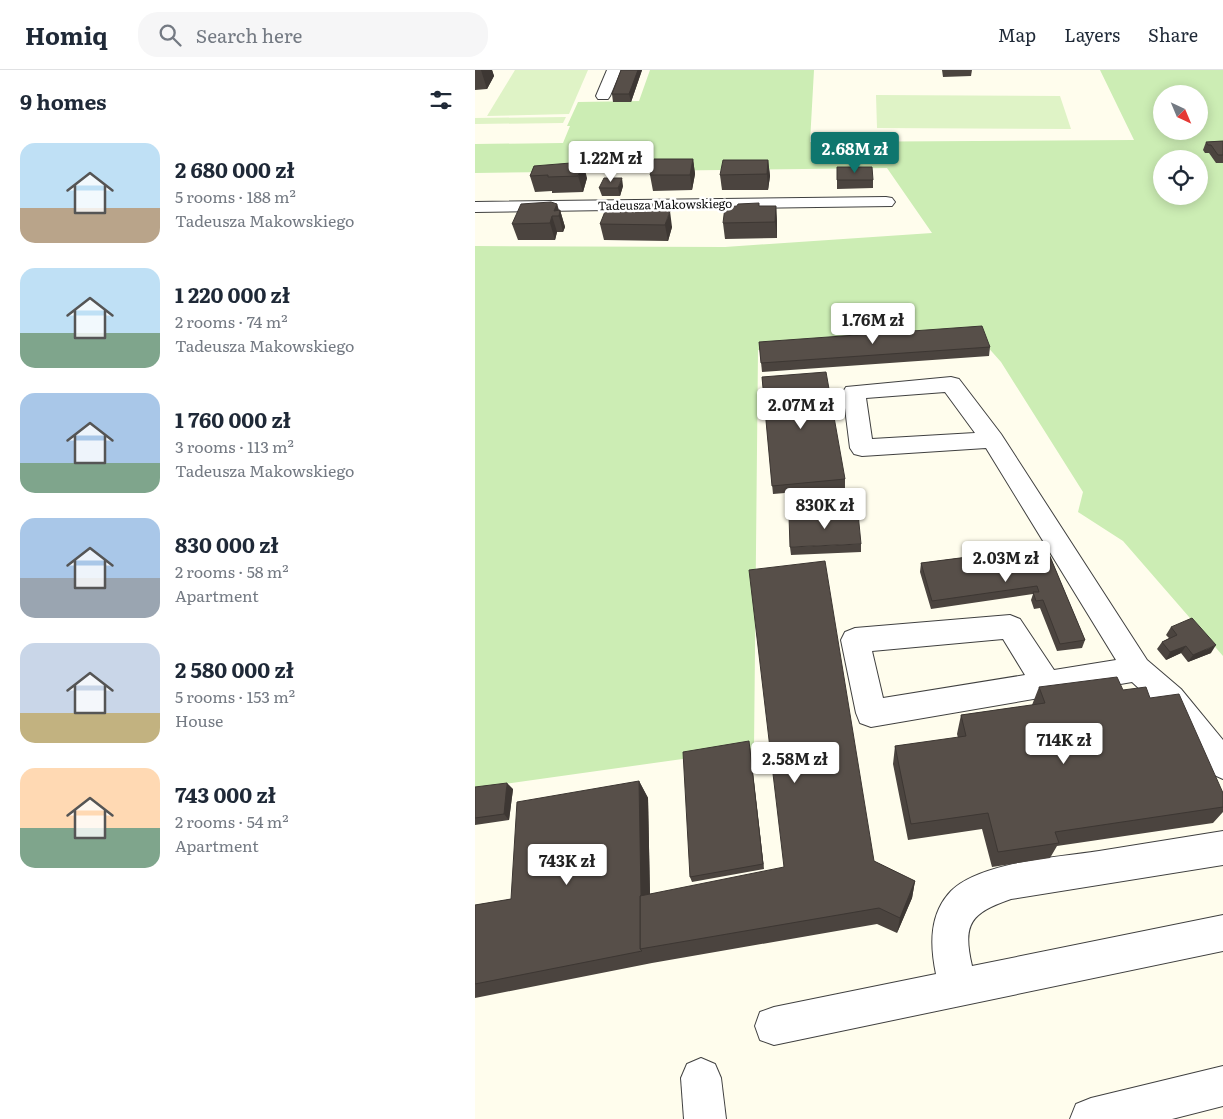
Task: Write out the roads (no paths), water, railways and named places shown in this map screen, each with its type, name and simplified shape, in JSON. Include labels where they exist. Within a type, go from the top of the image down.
[{"type":"street","points":[[603,96],[614,70]]},
{"type":"street","name":"Tadeusza Makowskiego","points":[[475,207],[886,202]]},
{"type":"street","points":[[993,440],[862,448],[853,392],[951,384],[993,440],[1137,669],[1170,698],[1223,764]]},
{"type":"street","points":[[1047,685],[1010,627],[855,640],[871,713],[1047,685],[1137,669]]},
{"type":"street","points":[[958,989],[949,947],[950,924],[963,904],[978,893],[1011,882],[1223,848]]},
{"type":"street","points":[[774,1026],[1223,933]]},
{"type":"street","points":[[701,1078],[705,1119]]},
{"type":"street","points":[[1091,1119],[1223,1086]]}]
